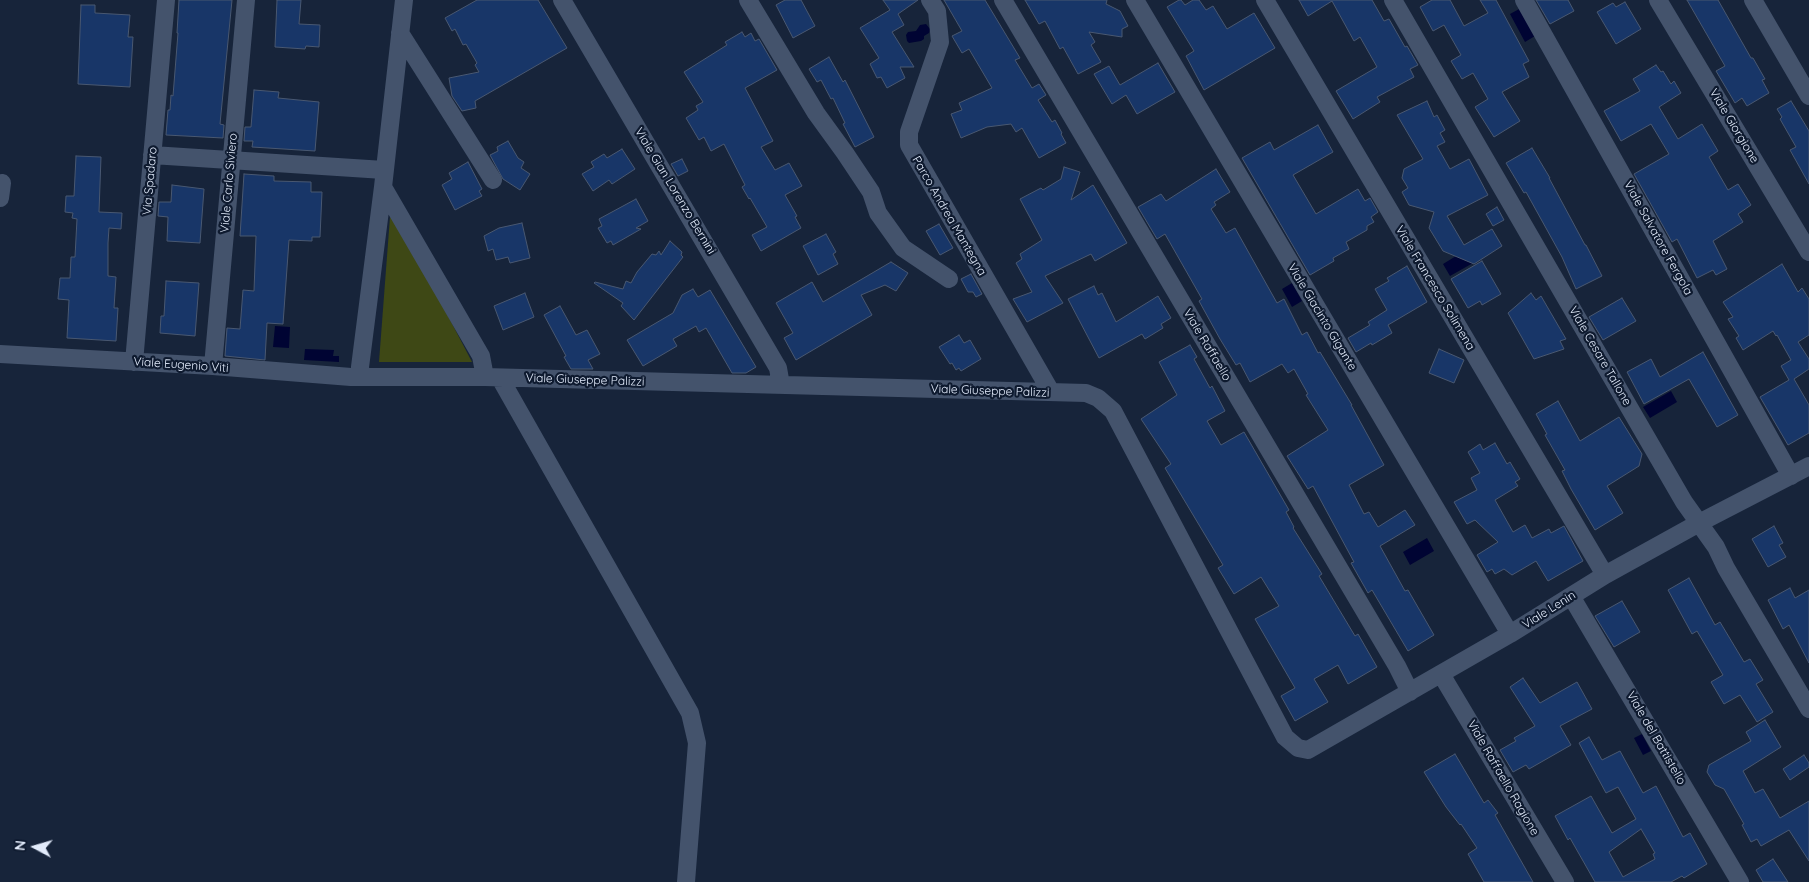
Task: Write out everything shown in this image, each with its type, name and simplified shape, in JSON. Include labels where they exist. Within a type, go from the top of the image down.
[{"type":"street","name":"Via Spadaro","points":[[134,362],[166,0]]},
{"type":"street","name":"Viale Carlo Siviero","points":[[213,366],[246,0]]},
{"type":"street","points":[[361,376],[361,358],[404,0]]},
{"type":"street","name":"Viale Gian Lorenzo Bernini","points":[[562,0],[778,368],[782,385]]},
{"type":"street","points":[[748,0],[816,113],[871,192],[878,213],[903,248],[949,280]]},
{"type":"street","name":"Parco Andrea Mantegna","points":[[930,0],[937,11],[940,42],[909,132],[909,145],[1050,392]]},
{"type":"street","name":"Viale Raffaello","points":[[1004,0],[1397,666],[1410,692]]},
{"type":"street","name":"Viale Giacinto Gigante","points":[[1135,0],[1510,634]]},
{"type":"street","name":"Viale Francesco Solimena","points":[[1265,0],[1605,575]]},
{"type":"street","name":"Viale Cesare Tallone","points":[[1393,0],[1684,502],[1716,547],[1726,568],[1809,709]]},
{"type":"street","name":"Viale Salvatore Fergola","points":[[1524,0],[1791,476]]},
{"type":"street","name":"Viale Giorgione","points":[[1658,0],[1809,252]]},
{"type":"street","points":[[1753,0],[1809,96]]},
{"type":"street","points":[[400,33],[493,180]]},
{"type":"street","points":[[152,156],[231,160],[384,178]]},
{"type":"street","points":[[384,178],[481,356],[690,714],[697,743],[686,882]]},
{"type":"street","name":"Viale Eugenio Viti","points":[[0,354],[361,376]]},
{"type":"street","name":"Viale Giuseppe Palizzi","points":[[361,376],[493,377],[1050,392],[1086,394],[1098,398],[1113,411],[1281,728],[1291,743]]},
{"type":"street","name":"Viale Lenin","points":[[1291,743],[1298,748],[1308,750],[1510,634],[1605,575],[1699,523],[1809,466]]},
{"type":"street","name":"Viale del Battistello","points":[[1571,596],[1740,882]]},
{"type":"street","name":"Viale Raffaello Ragione","points":[[1441,674],[1565,882]]},
{"type":"green space","points":[[390,217],[399,222],[472,362],[379,362]]},
{"type":"shaded area","points":[[1521,8],[1535,36],[1525,42],[1510,14]]},
{"type":"shaded area","points":[[926,24],[930,29],[929,33],[924,36],[924,39],[909,43],[907,41],[906,35],[908,32],[916,31],[920,25]]},
{"type":"shaded area","points":[[1466,250],[1473,263],[1450,276],[1443,264]]},
{"type":"shaded area","points":[[1292,283],[1302,301],[1292,307],[1282,289]]},
{"type":"shaded area","points":[[275,326],[290,327],[289,348],[273,347]]},
{"type":"shaded area","points":[[305,349],[334,350],[333,356],[339,356],[339,362],[304,360]]},
{"type":"shaded area","points":[[1671,391],[1677,402],[1650,418],[1643,407]]},
{"type":"shaded area","points":[[1427,538],[1434,551],[1410,565],[1403,552]]},
{"type":"shaded area","points":[[1642,734],[1651,751],[1643,755],[1634,738]]},
{"type":"building","points":[[179,0],[232,0],[220,124],[224,125],[223,138],[166,135],[168,110],[170,110],[171,95],[173,96]]},
{"type":"building","points":[[277,0],[301,0],[299,24],[320,25],[319,47],[306,46],[305,49],[275,47]]},
{"type":"building","points":[[477,0],[538,0],[567,48],[475,101],[476,108],[462,111],[452,96],[449,78],[479,72],[475,65],[477,63],[466,44],[463,45],[455,29],[452,31],[445,18]]},
{"type":"building","points":[[785,0],[801,0],[815,26],[793,38],[776,5]]},
{"type":"building","points":[[883,0],[918,0],[898,14],[904,25],[892,32],[914,67],[900,67],[905,78],[887,88],[881,77],[877,78],[870,64],[879,58],[860,28],[890,10]]},
{"type":"building","points":[[944,0],[985,0],[1020,58],[1015,60],[1032,88],[1039,84],[1046,95],[1038,100],[1052,122],[1055,120],[1066,143],[1039,158],[1022,128],[1016,132],[1011,124],[987,127],[961,138],[951,114],[962,110],[959,103],[992,88],[969,49],[962,53],[952,36],[962,31]]},
{"type":"building","points":[[1025,0],[1107,0],[1106,4],[1120,11],[1128,26],[1122,29],[1122,37],[1089,32],[1095,42],[1091,45],[1101,62],[1078,74],[1063,47],[1060,49],[1045,21],[1039,24]]},
{"type":"building","points":[[1179,0],[1185,5],[1193,0],[1199,0],[1206,10],[1213,6],[1227,29],[1254,13],[1275,48],[1204,90],[1186,56],[1194,51],[1167,7]]},
{"type":"building","points":[[1299,0],[1372,0],[1384,21],[1389,19],[1418,65],[1410,69],[1414,77],[1377,97],[1380,102],[1353,119],[1336,91],[1377,67],[1360,37],[1354,41],[1332,1],[1308,16]]},
{"type":"building","points":[[1432,0],[1450,0],[1464,26],[1488,13],[1480,0],[1496,0],[1529,61],[1523,64],[1529,77],[1502,92],[1520,121],[1494,137],[1475,107],[1488,99],[1473,73],[1462,79],[1451,61],[1461,55],[1444,25],[1433,31],[1420,7]]},
{"type":"building","points":[[1536,0],[1568,0],[1574,11],[1550,24]]},
{"type":"building","points":[[1687,0],[1718,0],[1765,79],[1762,80],[1769,93],[1747,106],[1742,98],[1735,103],[1716,71],[1725,66]]},
{"type":"building","points":[[1625,2],[1641,29],[1616,44],[1597,12],[1613,3],[1616,7]]},
{"type":"building","points":[[81,5],[95,5],[95,13],[130,15],[128,37],[133,37],[130,87],[78,84]]},
{"type":"building","points":[[742,32],[745,37],[751,33],[755,41],[759,39],[777,70],[745,88],[773,141],[761,147],[775,170],[789,163],[802,186],[785,195],[797,216],[795,217],[801,228],[761,251],[752,235],[767,227],[742,187],[745,185],[724,144],[711,151],[704,137],[699,140],[686,118],[698,110],[696,106],[703,102],[684,72],[727,45],[725,42]]},
{"type":"building","points":[[829,57],[843,82],[845,80],[874,137],[855,147],[843,124],[845,123],[833,98],[831,99],[821,80],[817,82],[809,69]]},
{"type":"building","points":[[1158,63],[1175,92],[1137,114],[1126,95],[1112,104],[1094,74],[1109,66],[1120,85]]},
{"type":"building","points":[[1656,65],[1661,72],[1663,71],[1671,84],[1674,81],[1681,93],[1659,107],[1678,139],[1702,124],[1718,151],[1709,157],[1728,190],[1738,184],[1751,205],[1738,214],[1743,222],[1713,241],[1727,269],[1716,275],[1713,270],[1697,278],[1677,239],[1672,242],[1634,174],[1669,154],[1651,124],[1621,141],[1604,111],[1640,91],[1633,79]]},
{"type":"building","points":[[254,90],[279,92],[278,98],[319,102],[315,151],[252,147],[253,141],[244,141],[245,127],[251,127]]},
{"type":"building","points":[[1427,101],[1434,117],[1437,115],[1445,130],[1440,133],[1445,142],[1437,146],[1450,169],[1469,159],[1488,195],[1447,216],[1464,245],[1492,229],[1502,246],[1474,264],[1443,251],[1429,228],[1434,212],[1409,205],[1402,192],[1408,188],[1402,178],[1404,169],[1423,159],[1397,115]]},
{"type":"building","points":[[1791,101],[1809,131],[1809,184],[1790,150],[1796,147],[1780,119],[1782,117],[1777,109]]},
{"type":"building","points":[[1318,125],[1333,152],[1293,175],[1316,214],[1358,189],[1365,201],[1370,198],[1378,212],[1371,217],[1374,222],[1367,226],[1367,230],[1346,242],[1349,249],[1333,258],[1334,261],[1310,275],[1242,158],[1270,142],[1274,150]]},
{"type":"building","points":[[508,141],[518,158],[524,162],[521,168],[530,174],[520,190],[503,179],[490,155],[498,151],[497,147]]},
{"type":"building","points":[[1532,148],[1602,276],[1576,289],[1562,257],[1526,192],[1524,193],[1506,163]]},
{"type":"building","points":[[622,149],[635,169],[612,184],[609,180],[593,191],[582,174],[594,167],[591,162],[604,154],[607,158]]},
{"type":"building","points":[[76,156],[101,157],[99,212],[122,213],[121,229],[109,228],[108,243],[108,276],[116,277],[114,308],[118,308],[116,341],[67,338],[69,300],[58,299],[60,278],[70,278],[71,257],[75,257],[77,219],[72,218],[73,213],[65,212],[66,196],[74,196]]},
{"type":"building","points":[[682,159],[688,171],[678,176],[671,164]]},
{"type":"building","points":[[468,162],[482,189],[479,191],[482,196],[455,210],[442,185],[452,179],[449,173]]},
{"type":"building","points":[[1064,167],[1080,172],[1071,200],[1093,185],[1127,243],[1095,261],[1091,254],[1045,276],[1063,303],[1027,322],[1013,299],[1032,292],[1016,263],[1022,259],[1020,254],[1042,240],[1020,199],[1041,188],[1043,190],[1061,179]]},
{"type":"building","points":[[1216,169],[1230,192],[1214,202],[1216,205],[1211,209],[1226,233],[1235,228],[1277,303],[1284,299],[1302,335],[1307,332],[1318,353],[1320,352],[1352,405],[1384,465],[1349,485],[1364,514],[1369,512],[1378,527],[1405,510],[1415,525],[1380,546],[1405,591],[1408,590],[1434,635],[1408,651],[1372,590],[1368,593],[1351,563],[1354,562],[1313,486],[1308,489],[1287,456],[1328,430],[1306,395],[1308,394],[1294,369],[1288,373],[1282,364],[1250,382],[1240,363],[1236,365],[1220,339],[1199,301],[1202,299],[1165,234],[1157,239],[1138,207],[1161,194],[1166,201]]},
{"type":"building","points":[[244,174],[274,176],[274,181],[311,182],[311,192],[322,192],[320,237],[312,237],[312,241],[289,240],[283,324],[267,323],[265,360],[225,356],[227,328],[240,329],[243,290],[254,291],[256,236],[240,236]]},
{"type":"building","points":[[172,185],[204,189],[200,243],[167,241],[168,217],[158,216],[159,202],[171,202]]},
{"type":"building","points":[[636,199],[648,221],[636,228],[641,229],[613,245],[611,241],[607,243],[598,228],[602,226],[599,219]]},
{"type":"building","points":[[1497,207],[1504,220],[1493,226],[1486,214]]},
{"type":"building","points":[[522,223],[530,258],[510,263],[508,257],[496,260],[493,249],[488,251],[484,236],[499,228]]},
{"type":"building","points":[[939,224],[953,248],[940,255],[926,231]]},
{"type":"building","points":[[826,234],[836,252],[833,254],[838,264],[818,275],[803,246]]},
{"type":"building","points":[[670,241],[682,252],[681,255],[683,257],[634,320],[621,306],[623,303],[594,283],[623,289],[626,281],[631,283],[637,272],[652,254],[656,255],[659,251],[661,255]]},
{"type":"building","points":[[1482,261],[1501,294],[1482,305],[1480,301],[1468,308],[1451,279]]},
{"type":"building","points":[[891,262],[908,273],[896,291],[885,285],[861,295],[872,315],[796,360],[784,338],[793,333],[776,303],[812,282],[823,302]]},
{"type":"building","points":[[1782,264],[1798,292],[1802,288],[1809,299],[1809,335],[1798,342],[1809,359],[1809,369],[1794,379],[1809,405],[1809,433],[1788,445],[1760,397],[1789,380],[1781,366],[1791,360],[1773,331],[1743,350],[1736,338],[1739,336],[1728,319],[1733,317],[1723,302]]},
{"type":"building","points":[[1407,266],[1427,302],[1388,325],[1392,333],[1356,352],[1348,338],[1370,325],[1368,322],[1387,310],[1375,289],[1389,281],[1387,278]]},
{"type":"building","points":[[971,274],[982,294],[976,297],[973,292],[968,292],[961,279]]},
{"type":"building","points":[[166,281],[199,283],[195,336],[160,333],[161,316],[164,316]]},
{"type":"building","points":[[1094,286],[1098,295],[1102,293],[1116,322],[1158,296],[1171,318],[1161,324],[1163,328],[1145,339],[1142,334],[1099,358],[1068,299]]},
{"type":"building","points":[[693,289],[698,297],[710,290],[756,367],[746,373],[732,373],[706,328],[699,332],[696,326],[673,339],[677,346],[643,366],[627,340],[673,313],[682,295]]},
{"type":"building","points":[[525,293],[534,317],[503,330],[494,306]]},
{"type":"building","points":[[1531,293],[1536,300],[1541,296],[1566,339],[1560,341],[1564,349],[1534,359],[1508,313]]},
{"type":"building","points":[[1622,298],[1636,321],[1603,340],[1589,317]]},
{"type":"building","points":[[560,306],[576,335],[587,330],[600,354],[588,360],[593,369],[571,369],[564,357],[566,356],[544,315]]},
{"type":"building","points":[[959,335],[964,343],[970,340],[981,359],[961,371],[959,368],[956,370],[952,363],[950,364],[939,347]]},
{"type":"building","points":[[1190,345],[1197,357],[1194,359],[1210,388],[1212,386],[1225,411],[1207,421],[1221,445],[1244,432],[1289,510],[1286,512],[1293,528],[1322,574],[1319,576],[1355,636],[1358,634],[1377,667],[1348,684],[1338,665],[1314,679],[1328,702],[1295,721],[1281,696],[1295,688],[1255,619],[1279,606],[1261,577],[1234,594],[1218,568],[1223,565],[1165,468],[1171,464],[1141,419],[1177,395],[1159,362]]},
{"type":"building","points":[[1439,349],[1464,360],[1454,383],[1429,373]]},
{"type":"building","points":[[1703,352],[1738,415],[1717,427],[1689,379],[1644,404],[1627,372],[1651,359],[1660,377]]},
{"type":"building","points":[[1558,401],[1580,441],[1619,417],[1642,454],[1639,466],[1607,486],[1623,513],[1595,530],[1571,489],[1562,471],[1565,470],[1545,435],[1547,434],[1536,414]]},
{"type":"building","points":[[1495,443],[1507,464],[1510,462],[1520,479],[1515,482],[1518,486],[1495,500],[1513,532],[1525,525],[1532,538],[1549,529],[1551,533],[1564,526],[1583,561],[1548,581],[1536,561],[1512,575],[1504,569],[1495,574],[1492,569],[1487,572],[1477,555],[1498,542],[1475,520],[1467,524],[1454,502],[1477,490],[1471,478],[1480,473],[1468,452],[1480,444],[1483,450]]},
{"type":"building","points":[[1774,526],[1783,543],[1779,545],[1786,557],[1768,567],[1752,539]]},
{"type":"building","points":[[1689,578],[1715,625],[1720,622],[1744,662],[1750,659],[1763,680],[1756,684],[1773,712],[1757,722],[1740,695],[1724,704],[1711,682],[1723,675],[1697,631],[1692,634],[1668,590]]},
{"type":"building","points":[[1790,588],[1795,598],[1809,590],[1809,663],[1789,625],[1783,629],[1768,600]]},
{"type":"building","points":[[1622,601],[1640,632],[1614,647],[1595,616]]},
{"type":"building","points":[[1523,678],[1540,703],[1577,682],[1592,709],[1560,726],[1571,745],[1529,769],[1526,765],[1513,772],[1500,750],[1516,741],[1514,738],[1535,726],[1510,687]]},
{"type":"building","points":[[1765,720],[1781,747],[1743,771],[1755,793],[1763,789],[1780,818],[1809,801],[1809,861],[1789,830],[1761,846],[1757,839],[1751,842],[1742,825],[1744,824],[1724,789],[1715,785],[1707,772],[1709,765],[1751,741],[1746,732]]},
{"type":"building","points":[[1589,737],[1602,760],[1620,751],[1643,793],[1656,786],[1683,837],[1690,833],[1707,864],[1684,878],[1682,876],[1671,882],[1595,882],[1555,816],[1591,796],[1612,833],[1636,819],[1618,787],[1606,793],[1579,743]],"holes":[[[1641,829],[1655,853],[1653,854],[1655,859],[1623,877],[1609,852]]]},
{"type":"building","points":[[1455,754],[1484,803],[1488,800],[1498,813],[1495,815],[1533,882],[1484,882],[1468,854],[1477,848],[1461,824],[1446,807],[1424,772]]},
{"type":"building","points":[[1804,755],[1809,763],[1809,767],[1790,780],[1783,769]]},
{"type":"building","points":[[1773,859],[1788,882],[1763,882],[1756,870]]}]
